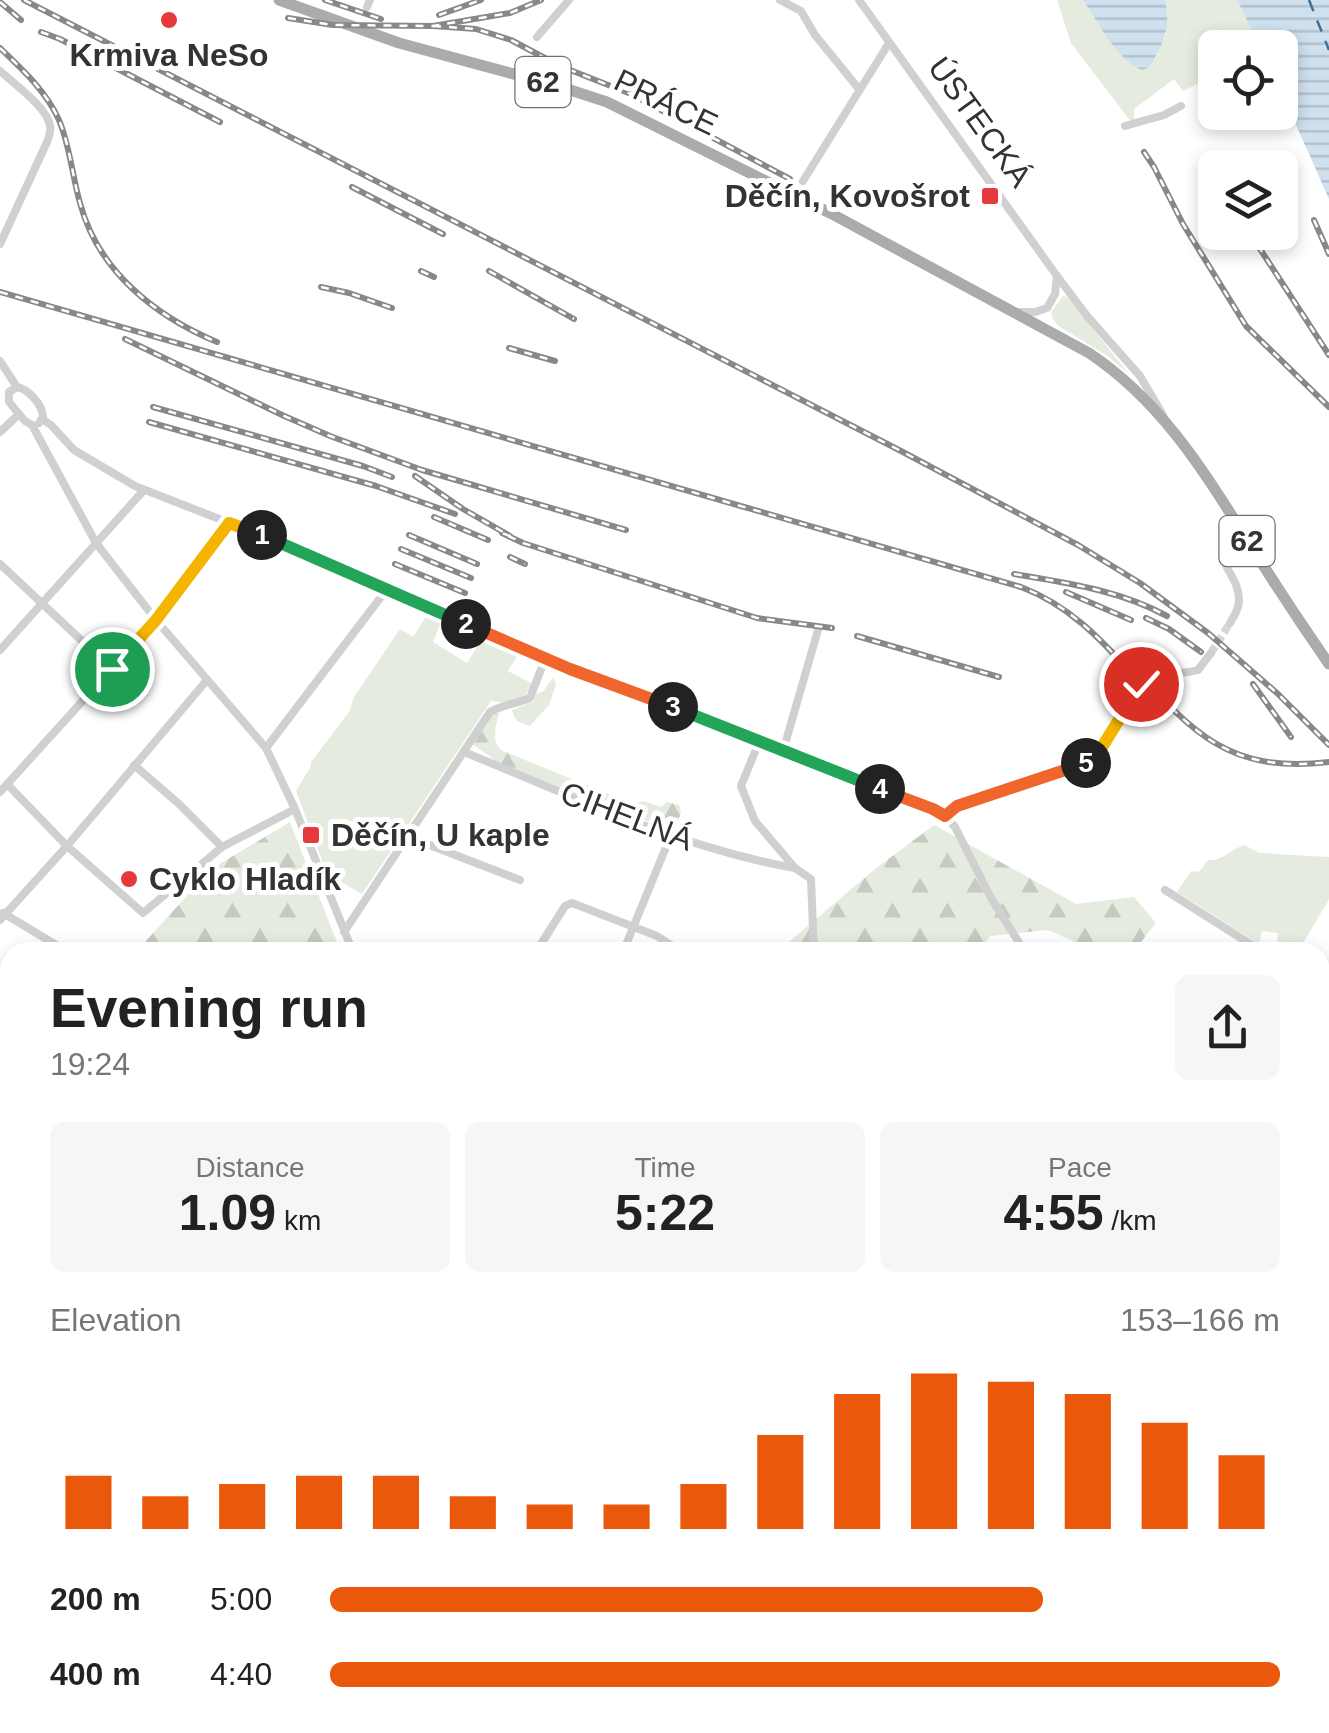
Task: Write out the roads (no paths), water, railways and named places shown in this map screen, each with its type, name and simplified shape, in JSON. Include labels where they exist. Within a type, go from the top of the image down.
[{"type":"main road","name":"PRÁCE","points":[[280,0],[399,42],[607,102],[1015,312]]},
{"type":"main road","name":"ÚSTECKÁ","points":[[1015,312],[1111,369],[1164,418],[1198,463],[1329,664]]},
{"type":"street","points":[[538,37],[570,0]]},
{"type":"street","points":[[780,0],[802,11],[815,34],[859,89]]},
{"type":"street","name":"ÚSTECKÁ","points":[[859,0],[1057,276],[1140,376],[1164,418]]},
{"type":"street","points":[[803,180],[888,43]]},
{"type":"street","points":[[0,71],[39,107],[50,127],[48,142],[0,244]]},
{"type":"street","points":[[1125,126],[1181,106]]},
{"type":"street","points":[[1050,331],[1047,308],[1057,288],[1057,276]]},
{"type":"street","points":[[1015,312],[1047,308]]},
{"type":"street","points":[[0,361],[16,387],[26,391],[41,408],[44,413],[38,424],[26,423],[4,398],[16,387]]},
{"type":"street","points":[[0,432],[18,414]]},
{"type":"street","points":[[42,419],[74,450],[144,490],[387,589],[544,659],[933,809],[955,827],[990,898],[1019,942]]},
{"type":"street","points":[[32,425],[96,544],[266,748],[348,942]]},
{"type":"street","points":[[0,650],[144,490]]},
{"type":"street","points":[[0,792],[156,620],[229,523]]},
{"type":"street","points":[[1230,623],[1239,595],[1222,554],[1224,545],[1241,531]]},
{"type":"street","points":[[0,564],[112,669]]},
{"type":"street","points":[[266,748],[387,589]]},
{"type":"street","points":[[782,750],[818,630]]},
{"type":"street","points":[[945,816],[957,806],[1082,766],[1099,752],[1145,680],[1198,670],[1211,653]]},
{"type":"street","points":[[344,932],[490,712],[530,698],[544,659]]},
{"type":"street","points":[[50,942],[1,915],[67,846],[207,680]]},
{"type":"street","points":[[759,742],[742,786],[755,821],[795,868],[812,879],[814,942]]},
{"type":"street","name":"CIHELNÁ","points":[[464,752],[671,835],[748,860],[795,868]]},
{"type":"street","points":[[134,765],[222,847]]},
{"type":"street","points":[[7,784],[67,846],[142,913],[222,847],[295,809]]},
{"type":"street","points":[[627,942],[671,835]]},
{"type":"street","points":[[406,836],[520,880]]},
{"type":"street","points":[[1165,890],[1247,942]]},
{"type":"street","points":[[542,942],[565,906],[572,903],[666,942]]},
{"type":"water","points":[[1083,0],[1165,0],[1165,35],[1149,67],[1142,70],[1124,57]]},
{"type":"water","points":[[1237,0],[1329,0],[1329,199],[1298,129],[1298,30],[1252,30]]},
{"type":"tunnel","points":[[1211,653],[1230,623]]},
{"type":"railway","points":[[24,0],[1078,545],[1140,583],[1208,633],[1329,745]]},
{"type":"railway","points":[[325,0],[381,19]]},
{"type":"railway","points":[[439,15],[481,0]]},
{"type":"railway","points":[[288,18],[333,25],[433,26],[510,13],[541,0]]},
{"type":"railway","points":[[0,2],[21,20]]},
{"type":"railway","points":[[433,26],[476,29],[511,40],[560,66],[631,94],[790,179]]},
{"type":"railway","points":[[41,32],[220,122]]},
{"type":"railway","points":[[0,48],[54,109],[66,140],[77,192],[100,250],[151,305],[217,342]]},
{"type":"railway","points":[[1144,152],[1246,326],[1329,407]]},
{"type":"railway","points":[[352,187],[443,234]]},
{"type":"railway","points":[[1314,220],[1329,254]]},
{"type":"railway","points":[[1261,250],[1329,355]]},
{"type":"railway","points":[[421,271],[434,277]]},
{"type":"railway","points":[[489,271],[574,319]]},
{"type":"railway","points":[[321,287],[392,308]]},
{"type":"railway","points":[[0,292],[1021,587],[1082,623],[1132,674]]},
{"type":"railway","points":[[125,339],[330,436],[422,470],[626,530]]},
{"type":"railway","points":[[509,348],[555,361]]},
{"type":"railway","points":[[153,407],[392,477]]},
{"type":"railway","points":[[149,422],[376,486],[455,514]]},
{"type":"railway","points":[[415,476],[523,543],[757,618],[832,628]]},
{"type":"railway","points":[[434,517],[488,540]]},
{"type":"railway","points":[[409,535],[477,564]]},
{"type":"railway","points":[[401,549],[471,578]]},
{"type":"railway","points":[[510,557],[525,564]]},
{"type":"railway","points":[[395,564],[465,593]]},
{"type":"railway","points":[[1014,574],[1111,594],[1167,616]]},
{"type":"railway","points":[[1066,592],[1131,620]]},
{"type":"railway","points":[[1146,618],[1201,652]]},
{"type":"railway","points":[[857,636],[999,677]]},
{"type":"railway","points":[[1128,661],[1192,727],[1237,754],[1294,764],[1329,762]]},
{"type":"railway","points":[[1253,684],[1291,737]]},
{"type":"place","name":"Krmiva NeSo","points":[[169,20]]},
{"type":"place","name":"Děčín, Kovošrot","points":[[990,196]]},
{"type":"place","name":"Děčín, U kaple","points":[[311,835]]},
{"type":"place","name":"Cyklo Hladík","points":[[129,879]]}]
